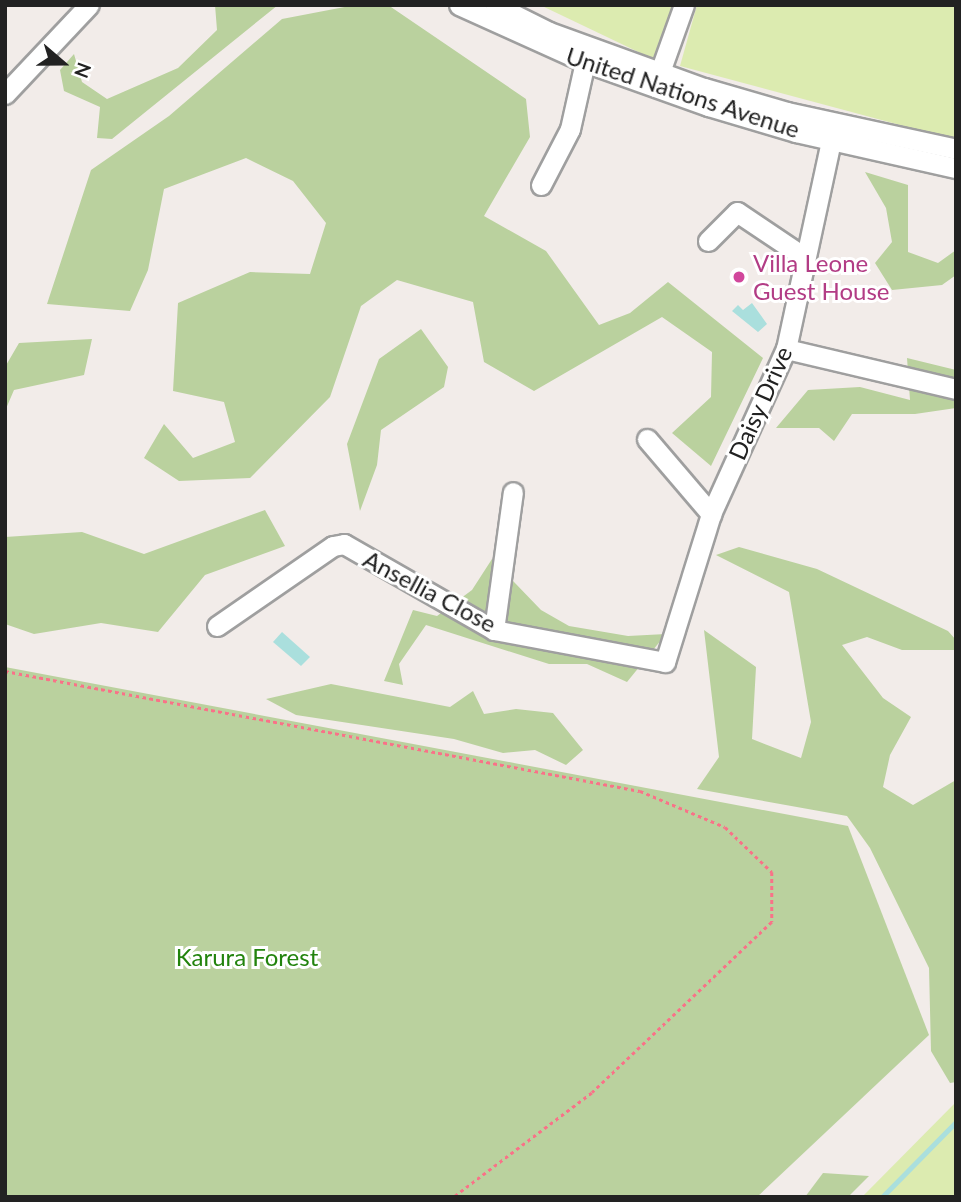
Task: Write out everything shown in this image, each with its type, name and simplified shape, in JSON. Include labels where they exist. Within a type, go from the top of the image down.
[{"type":"street","points":[[5,94],[89,5]]},
{"type":"street","name":"United Nations Avenue","points":[[459,5],[585,62],[658,80],[956,168]]},
{"type":"street","name":"United Nations Avenue","points":[[495,5],[658,80]]},
{"type":"street","points":[[658,80],[684,5]]},
{"type":"street","points":[[541,185],[570,129],[585,62]]},
{"type":"street","name":"United Nations Avenue","points":[[828,132],[956,149]]},
{"type":"street","name":"Daisy Drive","points":[[664,660],[672,650],[711,514],[786,349],[828,132]]},
{"type":"street","points":[[708,241],[737,212],[804,257]]},
{"type":"street","points":[[786,349],[956,389]]},
{"type":"street","points":[[647,439],[711,514]]},
{"type":"street","points":[[494,630],[513,492]]},
{"type":"street","name":"Ansellia Close","points":[[217,626],[333,546],[344,544],[494,630],[664,660]]},
{"type":"path","points":[[5,671],[640,790],[725,827],[772,872],[772,922],[592,1093],[454,1197]]},
{"type":"green space","points":[[215,5],[278,5],[112,139],[97,138],[100,107],[64,91],[60,70],[74,54],[82,82],[107,99],[178,68],[217,30]]},
{"type":"green space","points":[[355,5],[388,5],[526,99],[530,137],[484,216],[546,251],[599,325],[630,313],[668,282],[763,358],[711,466],[672,433],[711,397],[712,352],[662,317],[534,391],[484,362],[473,302],[397,280],[361,306],[330,397],[250,478],[179,481],[144,458],[164,424],[193,458],[235,442],[224,402],[173,391],[178,303],[250,272],[310,274],[326,223],[293,181],[246,158],[164,189],[148,270],[130,311],[47,304],[91,170],[169,116],[282,19]]},
{"type":"green space","points":[[540,5],[673,5],[653,59]]},
{"type":"green space","points":[[697,5],[956,5],[956,140],[680,66]]},
{"type":"green space","points":[[865,172],[908,185],[908,252],[938,263],[956,250],[956,275],[942,285],[892,290],[875,263],[892,242],[886,208]]},
{"type":"green space","points":[[421,329],[448,367],[444,387],[381,430],[377,465],[360,511],[347,444],[379,359]]},
{"type":"green space","points":[[92,339],[84,375],[14,390],[5,411],[5,367],[19,343]]},
{"type":"green space","points":[[907,358],[956,370],[956,408],[915,414],[852,414],[834,441],[819,428],[776,428],[808,390],[860,387],[910,400]]},
{"type":"green space","points":[[265,510],[285,546],[205,575],[158,632],[101,623],[34,634],[5,624],[5,537],[82,532],[144,554]]},
{"type":"green space","points":[[739,547],[817,569],[948,631],[956,640],[956,650],[902,650],[867,637],[842,645],[883,698],[911,717],[890,755],[883,787],[913,805],[956,780],[956,1082],[950,1083],[931,1051],[929,968],[870,848],[847,816],[697,789],[719,757],[704,630],[756,667],[752,739],[801,758],[811,722],[789,592],[716,555]]},
{"type":"green space","points":[[492,559],[541,610],[569,626],[628,636],[666,634],[627,682],[587,664],[549,664],[426,625],[399,664],[403,685],[384,681],[413,610],[437,616],[472,590]]},
{"type":"green space","name":"Karura Forest","points":[[5,667],[848,826],[929,1035],[757,1197],[5,1197]]},
{"type":"green space","points":[[331,684],[450,707],[473,691],[484,714],[516,709],[553,713],[583,750],[566,765],[535,750],[503,753],[454,739],[296,715],[266,699]]},
{"type":"green space","points":[[956,1102],[956,1197],[862,1197]]},
{"type":"green space","points":[[823,1173],[869,1176],[848,1197],[805,1197]]},
{"type":"water","points":[[752,303],[767,324],[758,332],[732,311],[738,305],[743,310]]},
{"type":"water","points":[[282,632],[310,657],[301,666],[273,642]]},
{"type":"waterway","points":[[882,1197],[956,1122]]},
{"type":"place","name":"Villa Leone Guest House","points":[[739,277]]}]
